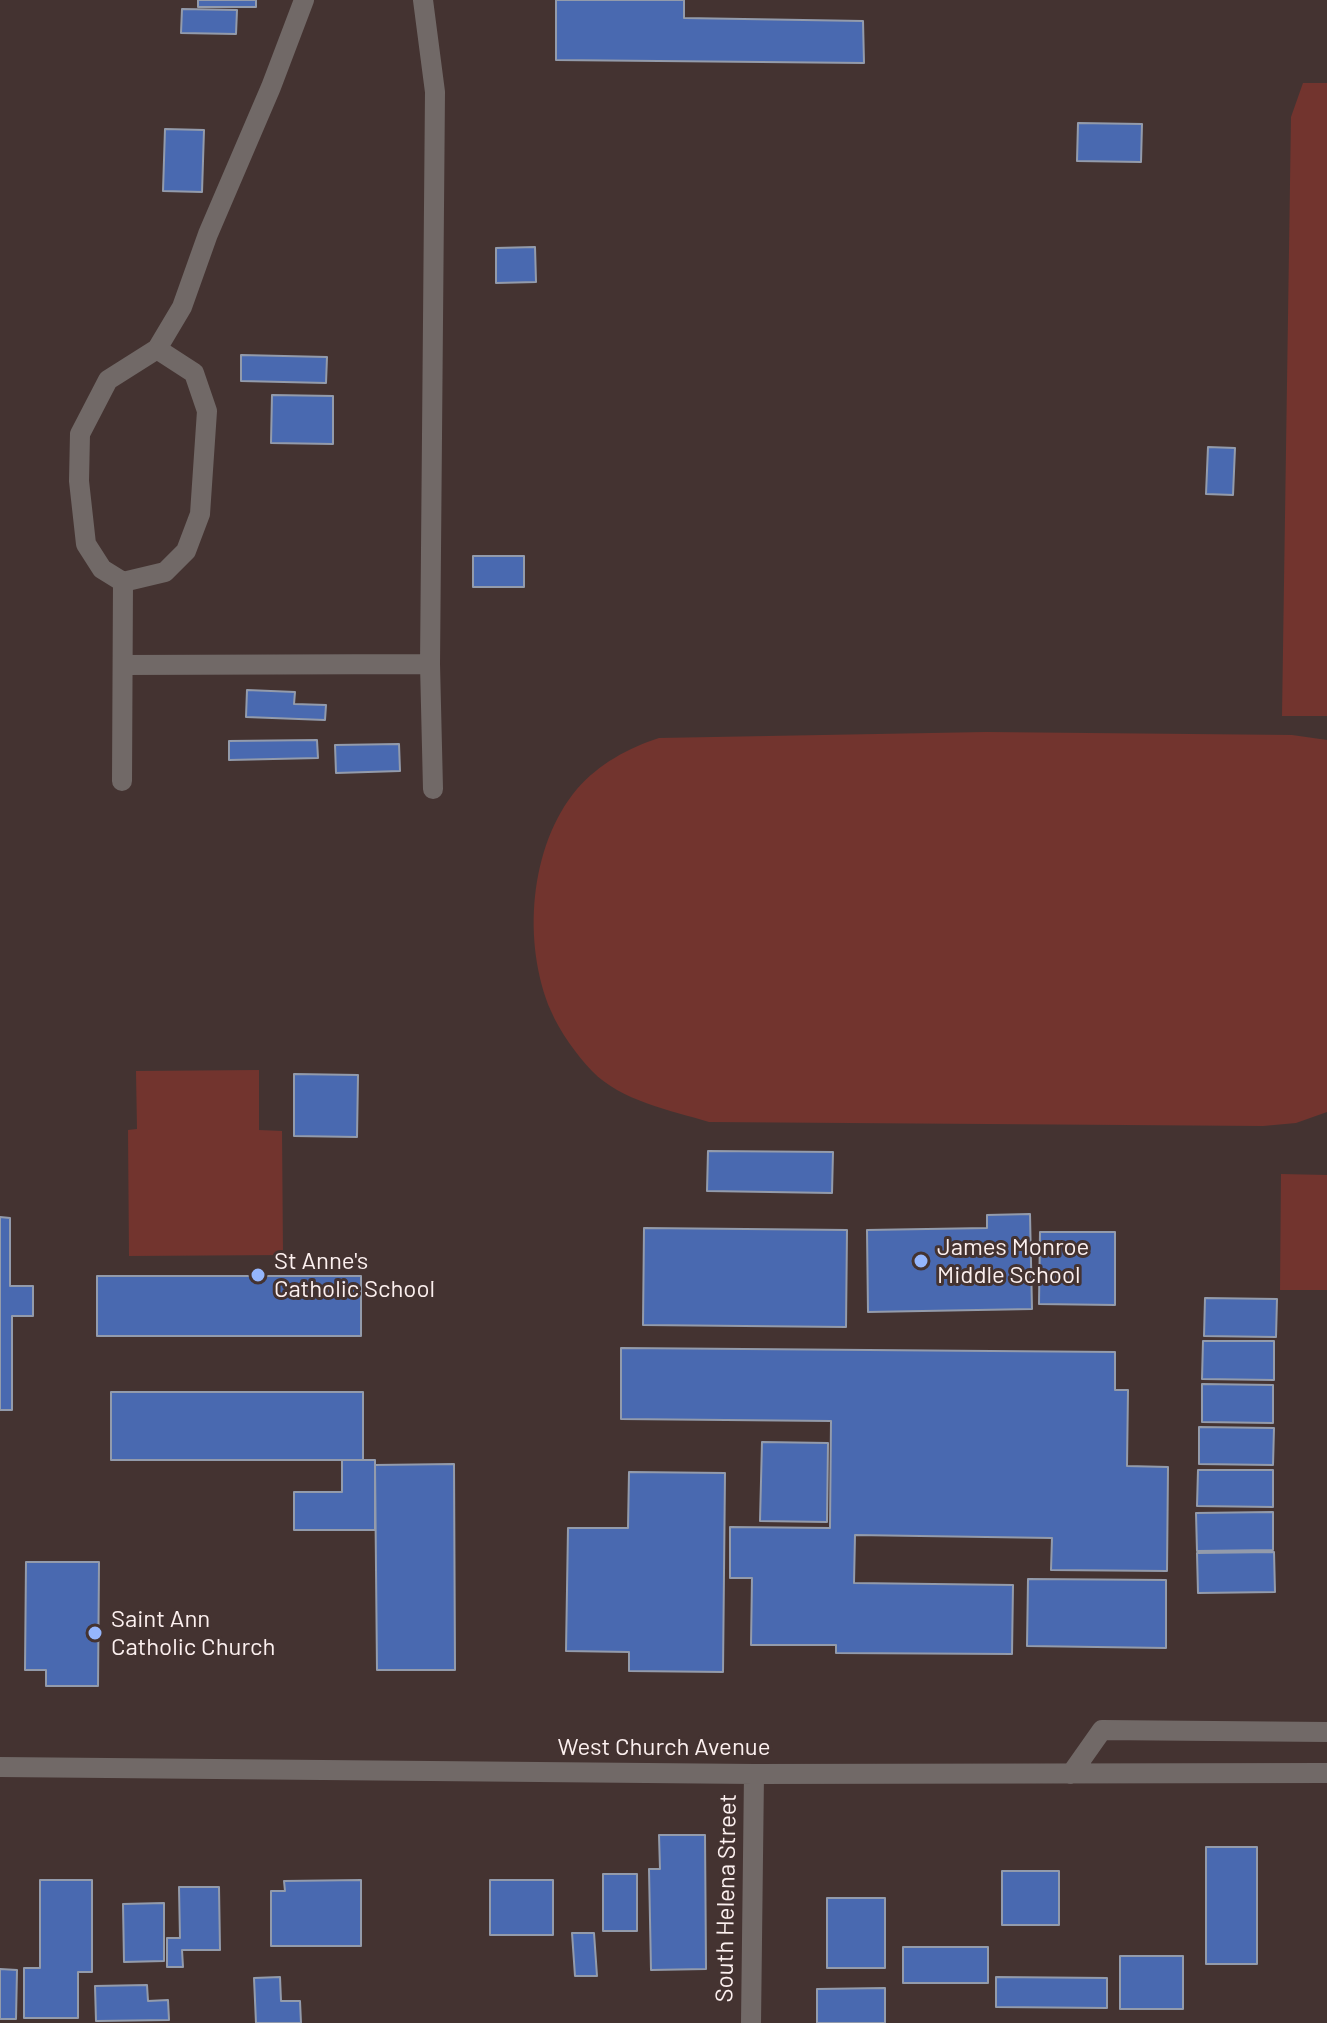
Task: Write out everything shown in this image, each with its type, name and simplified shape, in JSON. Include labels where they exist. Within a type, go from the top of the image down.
[{"type":"street","points":[[157,349],[194,373],[207,411],[200,514],[186,551],[165,572],[123,582],[102,569],[86,544],[79,481],[80,434],[108,380],[157,349],[182,307],[208,234],[271,87],[304,0]]},
{"type":"street","points":[[423,0],[435,92],[430,664],[433,789]]},
{"type":"street","points":[[122,781],[123,582]]},
{"type":"street","points":[[123,665],[430,664]]},
{"type":"street","points":[[1071,1774],[1102,1730],[1327,1732]]},
{"type":"street","name":"West Church Avenue","points":[[0,1767],[754,1774],[1327,1773]]},
{"type":"street","name":"South Helena Street","points":[[751,2023],[754,1774]]},
{"type":"shaded area","points":[[1303,83],[1327,83],[1327,716],[1282,716],[1291,117]]},
{"type":"shaded area","points":[[986,732],[1292,735],[1327,740],[1327,1112],[1296,1123],[1263,1126],[709,1122],[647,1103],[617,1090],[592,1071],[580,1057],[555,1019],[542,985],[536,956],[535,896],[540,867],[561,812],[577,789],[595,772],[625,752],[659,738]]},
{"type":"shaded area","points":[[259,1070],[259,1130],[282,1131],[283,1255],[129,1256],[128,1130],[137,1129],[136,1071]]},
{"type":"shaded area","points":[[1281,1174],[1327,1175],[1327,1290],[1280,1290]]},
{"type":"building","points":[[198,0],[256,0],[256,7],[198,7]]},
{"type":"building","points":[[556,0],[684,0],[684,18],[863,21],[864,63],[556,60]]},
{"type":"building","points":[[182,9],[237,10],[236,34],[181,33]]},
{"type":"building","points":[[1078,123],[1142,124],[1141,162],[1077,161]]},
{"type":"building","points":[[165,129],[204,130],[202,192],[163,191]]},
{"type":"building","points":[[535,247],[536,282],[496,283],[496,248]]},
{"type":"building","points":[[241,355],[327,357],[326,383],[241,381]]},
{"type":"building","points":[[272,395],[333,396],[333,444],[271,443]]},
{"type":"building","points":[[1208,447],[1235,448],[1233,495],[1206,494]]},
{"type":"building","points":[[473,556],[524,556],[524,587],[473,587]]},
{"type":"building","points":[[247,690],[295,692],[294,704],[326,705],[325,720],[246,717]]},
{"type":"building","points":[[317,740],[318,758],[229,760],[229,741]]},
{"type":"building","points":[[399,744],[400,771],[336,773],[335,745]]},
{"type":"building","points":[[294,1074],[358,1075],[357,1137],[294,1136]]},
{"type":"building","points":[[708,1151],[833,1152],[832,1193],[707,1191]]},
{"type":"building","points":[[1030,1214],[1032,1309],[868,1312],[867,1230],[987,1228],[987,1215]]},
{"type":"building","points":[[0,1217],[10,1218],[10,1286],[33,1286],[33,1316],[12,1316],[12,1410],[0,1410]]},
{"type":"building","points":[[644,1228],[847,1230],[846,1327],[643,1325]]},
{"type":"building","points":[[1040,1232],[1115,1232],[1115,1305],[1039,1304]]},
{"type":"building","points":[[97,1276],[361,1276],[361,1336],[97,1336]]},
{"type":"building","points":[[1205,1298],[1277,1299],[1276,1337],[1204,1336]]},
{"type":"building","points":[[1203,1341],[1274,1341],[1274,1380],[1202,1379]]},
{"type":"building","points":[[621,1348],[1115,1352],[1115,1390],[1128,1390],[1127,1466],[1168,1467],[1167,1571],[1051,1570],[1052,1538],[855,1535],[854,1583],[1013,1585],[1012,1654],[836,1653],[836,1645],[751,1645],[752,1578],[730,1578],[730,1527],[830,1528],[831,1421],[621,1419]]},
{"type":"building","points":[[1202,1384],[1273,1385],[1273,1423],[1202,1422]]},
{"type":"building","points":[[111,1392],[363,1392],[363,1460],[111,1460]]},
{"type":"building","points":[[1199,1427],[1274,1428],[1273,1465],[1199,1464]]},
{"type":"building","points":[[762,1442],[828,1443],[827,1522],[760,1521]]},
{"type":"building","points":[[342,1460],[375,1460],[375,1530],[294,1530],[294,1492],[342,1492]]},
{"type":"building","points":[[454,1464],[455,1670],[377,1670],[375,1465]]},
{"type":"building","points":[[1198,1470],[1273,1470],[1273,1507],[1197,1506]]},
{"type":"building","points":[[629,1472],[725,1473],[723,1672],[629,1671],[629,1652],[566,1651],[568,1528],[628,1528]]},
{"type":"building","points":[[1273,1512],[1273,1550],[1197,1551],[1196,1513]]},
{"type":"building","points":[[1274,1552],[1275,1592],[1198,1593],[1197,1553]]},
{"type":"building","points":[[26,1562],[99,1562],[98,1686],[46,1686],[46,1670],[25,1670]]},
{"type":"building","points":[[1028,1579],[1166,1580],[1166,1648],[1027,1646]]},
{"type":"building","points":[[659,1835],[705,1835],[706,1969],[651,1970],[649,1869],[660,1869]]},
{"type":"building","points":[[1206,1847],[1257,1847],[1257,1964],[1206,1964]]},
{"type":"building","points":[[1002,1871],[1059,1871],[1059,1925],[1002,1925]]},
{"type":"building","points":[[603,1874],[637,1874],[637,1931],[603,1931]]},
{"type":"building","points":[[40,1880],[92,1880],[92,1972],[78,1972],[78,2018],[24,2018],[24,1968],[40,1968]]},
{"type":"building","points":[[361,1880],[361,1946],[271,1946],[271,1891],[285,1891],[284,1881]]},
{"type":"building","points":[[490,1880],[553,1880],[553,1935],[490,1935]]},
{"type":"building","points":[[179,1887],[219,1887],[220,1950],[182,1950],[183,1967],[167,1967],[167,1938],[180,1938]]},
{"type":"building","points":[[827,1898],[885,1898],[885,1968],[827,1968]]},
{"type":"building","points":[[164,1903],[164,1961],[124,1962],[123,1904]]},
{"type":"building","points":[[572,1933],[594,1933],[597,1976],[575,1976]]},
{"type":"building","points":[[903,1947],[988,1947],[988,1983],[903,1983]]},
{"type":"building","points":[[1120,1956],[1183,1956],[1183,2009],[1120,2009]]},
{"type":"building","points":[[0,1969],[17,1970],[16,2019],[0,2019]]},
{"type":"building","points":[[280,1977],[281,2001],[300,2001],[301,2023],[256,2023],[254,1978]]},
{"type":"building","points":[[996,1977],[1107,1978],[1107,2008],[996,2007]]},
{"type":"building","points":[[147,1985],[148,2001],[168,2000],[169,2020],[96,2021],[95,1986]]},
{"type":"building","points":[[885,1988],[885,2023],[817,2023],[817,1989]]},
{"type":"place","name":"James Monroe Middle School","points":[[921,1261]]},
{"type":"place","name":"St Anne's Catholic School","points":[[258,1275]]},
{"type":"place","name":"Saint Ann Catholic Church","points":[[95,1633]]}]
